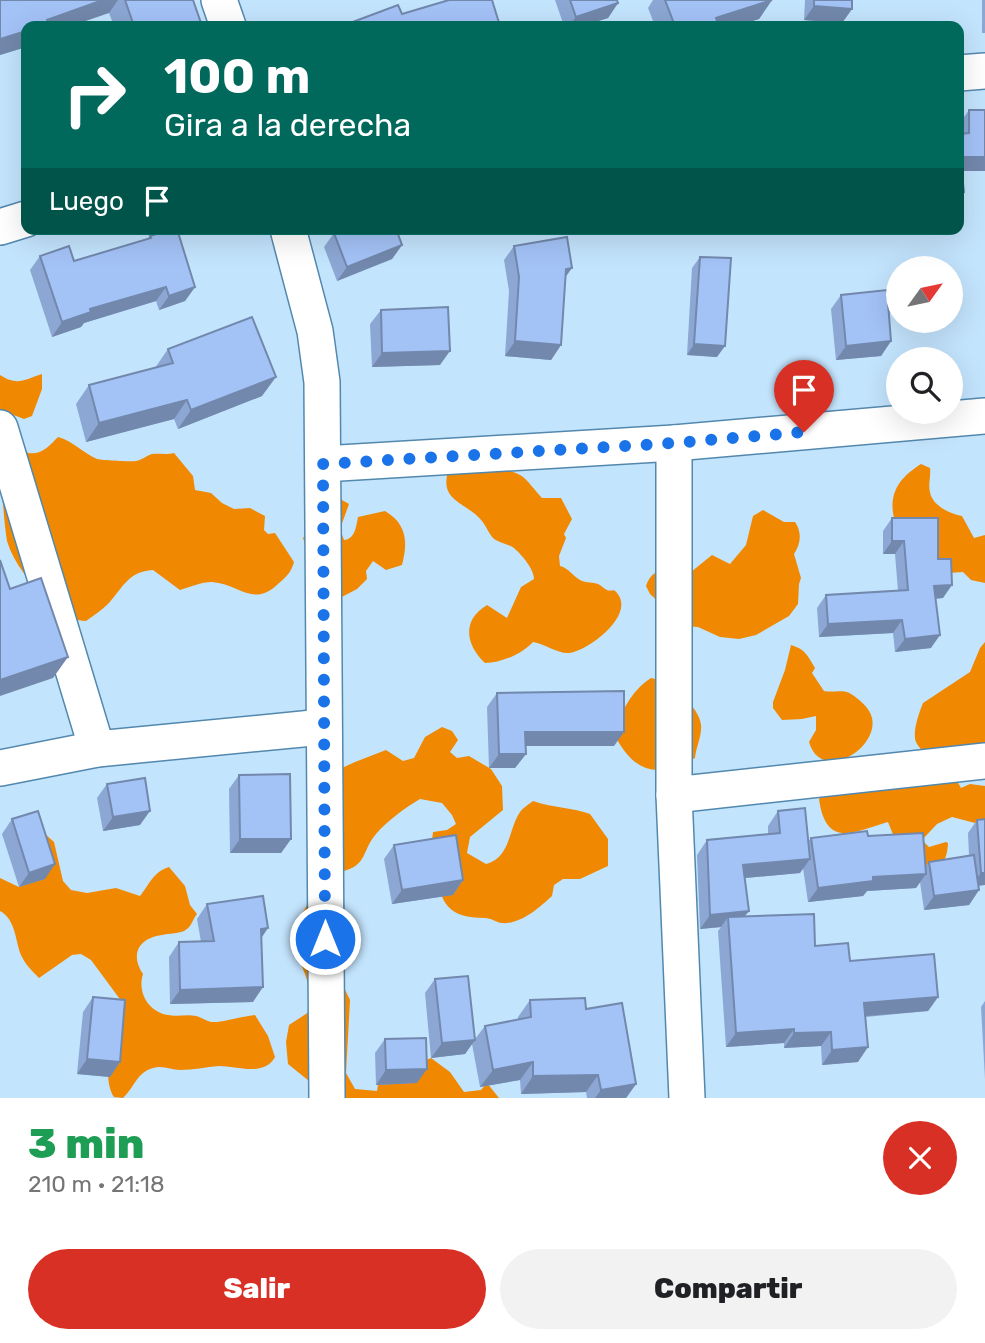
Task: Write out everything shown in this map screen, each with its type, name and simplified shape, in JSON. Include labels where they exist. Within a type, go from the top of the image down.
[{"type":"street","points":[[219,0],[226,21]]},
{"type":"street","points":[[964,73],[985,71]]},
{"type":"street","points":[[0,227],[21,221]]},
{"type":"street","points":[[290,235],[316,331],[322,382],[327,1098]]},
{"type":"street","points":[[323,464],[674,443],[985,416]]},
{"type":"street","points":[[0,428],[97,749]]},
{"type":"street","points":[[674,443],[674,795],[687,1098]]},
{"type":"street","points":[[0,768],[97,749],[323,727]]},
{"type":"street","points":[[674,795],[985,761]]},
{"type":"shaded area","points":[[42,374],[42,389],[32,416],[24,419],[8,413],[21,445],[28,453],[41,451],[58,437],[99,459],[134,461],[152,454],[174,453],[193,476],[195,490],[211,493],[234,509],[250,508],[265,516],[264,530],[268,534],[275,533],[294,562],[288,574],[269,591],[254,594],[212,582],[180,590],[153,570],[145,571],[127,581],[109,603],[86,621],[74,619],[60,611],[34,586],[14,557],[7,541],[3,503],[0,375],[16,381]]},
{"type":"shaded area","points":[[921,464],[930,468],[929,489],[934,501],[948,511],[962,516],[974,538],[985,535],[985,583],[971,580],[963,572],[948,573],[895,522],[893,503],[897,488],[907,475]]},
{"type":"shaded area","points":[[495,468],[523,477],[542,498],[561,498],[572,519],[564,534],[566,538],[559,556],[560,566],[582,581],[596,583],[617,593],[621,602],[615,621],[598,639],[577,651],[565,653],[533,642],[511,657],[485,663],[473,648],[470,625],[479,611],[487,605],[507,618],[521,587],[534,579],[524,558],[512,547],[494,539],[482,521],[456,501],[448,490],[448,472]]},
{"type":"shaded area","points":[[339,492],[342,500],[349,504],[340,529],[344,540],[353,535],[358,517],[385,511],[402,528],[405,549],[402,565],[386,570],[373,561],[366,571],[367,579],[357,589],[336,600],[309,555],[303,538]]},
{"type":"shaded area","points":[[763,510],[784,522],[795,522],[800,534],[794,554],[801,578],[798,604],[789,616],[756,635],[739,639],[720,637],[698,627],[685,626],[650,594],[646,586],[658,571],[691,572],[712,555],[730,564],[746,545],[753,516]]},
{"type":"shaded area","points":[[985,642],[985,748],[955,777],[961,788],[970,784],[985,786],[985,819],[975,823],[952,817],[937,824],[922,840],[929,847],[948,843],[947,854],[941,865],[928,873],[894,837],[888,822],[853,832],[835,831],[823,815],[819,799],[827,790],[927,756],[915,738],[916,722],[923,703],[970,672]]},
{"type":"shaded area","points":[[791,645],[808,657],[815,668],[812,673],[824,691],[848,693],[864,704],[871,714],[872,730],[867,741],[848,757],[836,761],[825,760],[815,754],[809,742],[816,730],[816,716],[782,720],[773,708]]},
{"type":"shaded area","points":[[651,678],[666,684],[682,696],[695,710],[701,725],[695,758],[669,769],[658,770],[638,764],[614,734],[628,703],[638,689]]},
{"type":"shaded area","points":[[442,727],[452,731],[458,740],[450,752],[457,758],[469,756],[491,769],[502,786],[503,810],[470,837],[467,853],[486,864],[494,860],[505,849],[520,812],[533,801],[590,814],[608,839],[608,866],[580,879],[563,879],[554,885],[552,896],[547,901],[529,915],[515,921],[501,923],[462,915],[448,907],[440,892],[432,851],[433,832],[447,830],[456,824],[442,803],[420,799],[381,829],[356,866],[341,872],[338,777],[342,768],[386,750],[403,761],[414,758],[425,737]]},
{"type":"shaded area","points":[[39,834],[45,834],[54,842],[63,881],[71,890],[87,893],[116,888],[140,896],[155,875],[169,867],[185,886],[190,905],[197,914],[184,931],[154,937],[139,948],[137,960],[143,974],[142,988],[146,1001],[161,1013],[171,1016],[196,1016],[211,1022],[255,1015],[268,1036],[275,1057],[270,1063],[257,1069],[219,1066],[185,1070],[153,1068],[139,1077],[123,1098],[114,1097],[108,1076],[109,1064],[125,1006],[91,960],[81,954],[72,955],[39,978],[23,958],[12,925],[0,911],[0,878],[19,887],[26,884]]},
{"type":"shaded area","points":[[313,899],[340,979],[350,1000],[346,1073],[355,1089],[377,1091],[379,1079],[431,1058],[450,1072],[464,1092],[481,1090],[487,1083],[499,1098],[321,1098],[314,1085],[288,1064],[286,1042],[289,1025],[312,1010],[307,979],[291,937],[298,920]]},
{"type":"building","points":[[0,0],[103,0],[47,21],[21,21],[21,33],[0,39]]},
{"type":"building","points":[[125,0],[193,0],[200,21],[132,21]]},
{"type":"building","points":[[449,0],[492,0],[498,21],[355,21],[398,5],[402,14]]},
{"type":"building","points":[[570,0],[617,0],[618,3],[576,17]]},
{"type":"building","points":[[665,0],[772,0],[716,18],[717,21],[673,21]]},
{"type":"building","points":[[814,0],[852,0],[852,9],[814,6]]},
{"type":"building","points":[[969,110],[985,110],[985,157],[964,157],[964,134],[969,133]]},
{"type":"building","points":[[179,235],[195,287],[169,296],[166,287],[90,309],[91,312],[62,322],[40,256],[69,246],[74,261],[151,238],[150,236]]},
{"type":"building","points":[[335,235],[398,235],[402,245],[347,267]]},
{"type":"building","points":[[567,237],[572,268],[566,269],[561,345],[515,341],[519,277],[514,246]]},
{"type":"building","points":[[700,257],[731,258],[725,346],[694,344]]},
{"type":"building","points":[[886,290],[886,333],[890,333],[891,341],[846,346],[841,295]]},
{"type":"building","points":[[448,307],[450,351],[382,353],[381,310]]},
{"type":"building","points":[[252,317],[276,377],[191,410],[187,400],[99,423],[89,385],[173,363],[168,349]]},
{"type":"building","points":[[892,518],[938,518],[938,559],[951,559],[952,585],[934,586],[940,635],[905,639],[902,620],[828,624],[826,595],[908,590],[904,541],[892,541]]},
{"type":"building","points":[[0,560],[10,589],[41,578],[68,657],[0,680]]},
{"type":"building","points":[[624,691],[624,732],[525,732],[526,754],[499,754],[497,693]]},
{"type":"building","points":[[290,774],[291,839],[240,839],[239,775]]},
{"type":"building","points":[[145,778],[150,811],[113,817],[107,784]]},
{"type":"building","points":[[805,808],[810,859],[743,865],[749,911],[710,915],[707,840],[780,833],[778,811]]},
{"type":"building","points":[[38,811],[55,864],[29,873],[12,819]]},
{"type":"building","points":[[985,819],[985,873],[981,873],[977,820]]},
{"type":"building","points":[[867,831],[868,836],[923,833],[926,874],[873,877],[873,881],[818,888],[811,838]]},
{"type":"building","points":[[456,835],[463,880],[402,890],[394,845]]},
{"type":"building","points":[[974,855],[979,890],[934,896],[929,862]]},
{"type":"building","points":[[263,896],[268,928],[261,929],[263,987],[180,990],[179,942],[214,941],[207,904]]},
{"type":"building","points":[[814,914],[815,946],[848,943],[850,961],[934,954],[938,997],[864,1003],[868,1047],[832,1050],[831,1032],[794,1033],[794,1029],[736,1033],[728,917]]},
{"type":"building","points":[[468,976],[475,1040],[442,1043],[435,979]]},
{"type":"building","points":[[93,997],[125,1000],[120,1062],[87,1059]]},
{"type":"building","points":[[585,998],[586,1009],[622,1003],[636,1084],[601,1090],[598,1075],[533,1076],[533,1062],[493,1070],[485,1026],[531,1017],[530,1000]]},
{"type":"building","points":[[426,1038],[427,1069],[386,1070],[385,1039]]},
{"type":"route","points":[[325,939],[323,464],[674,443],[804,432]]}]
